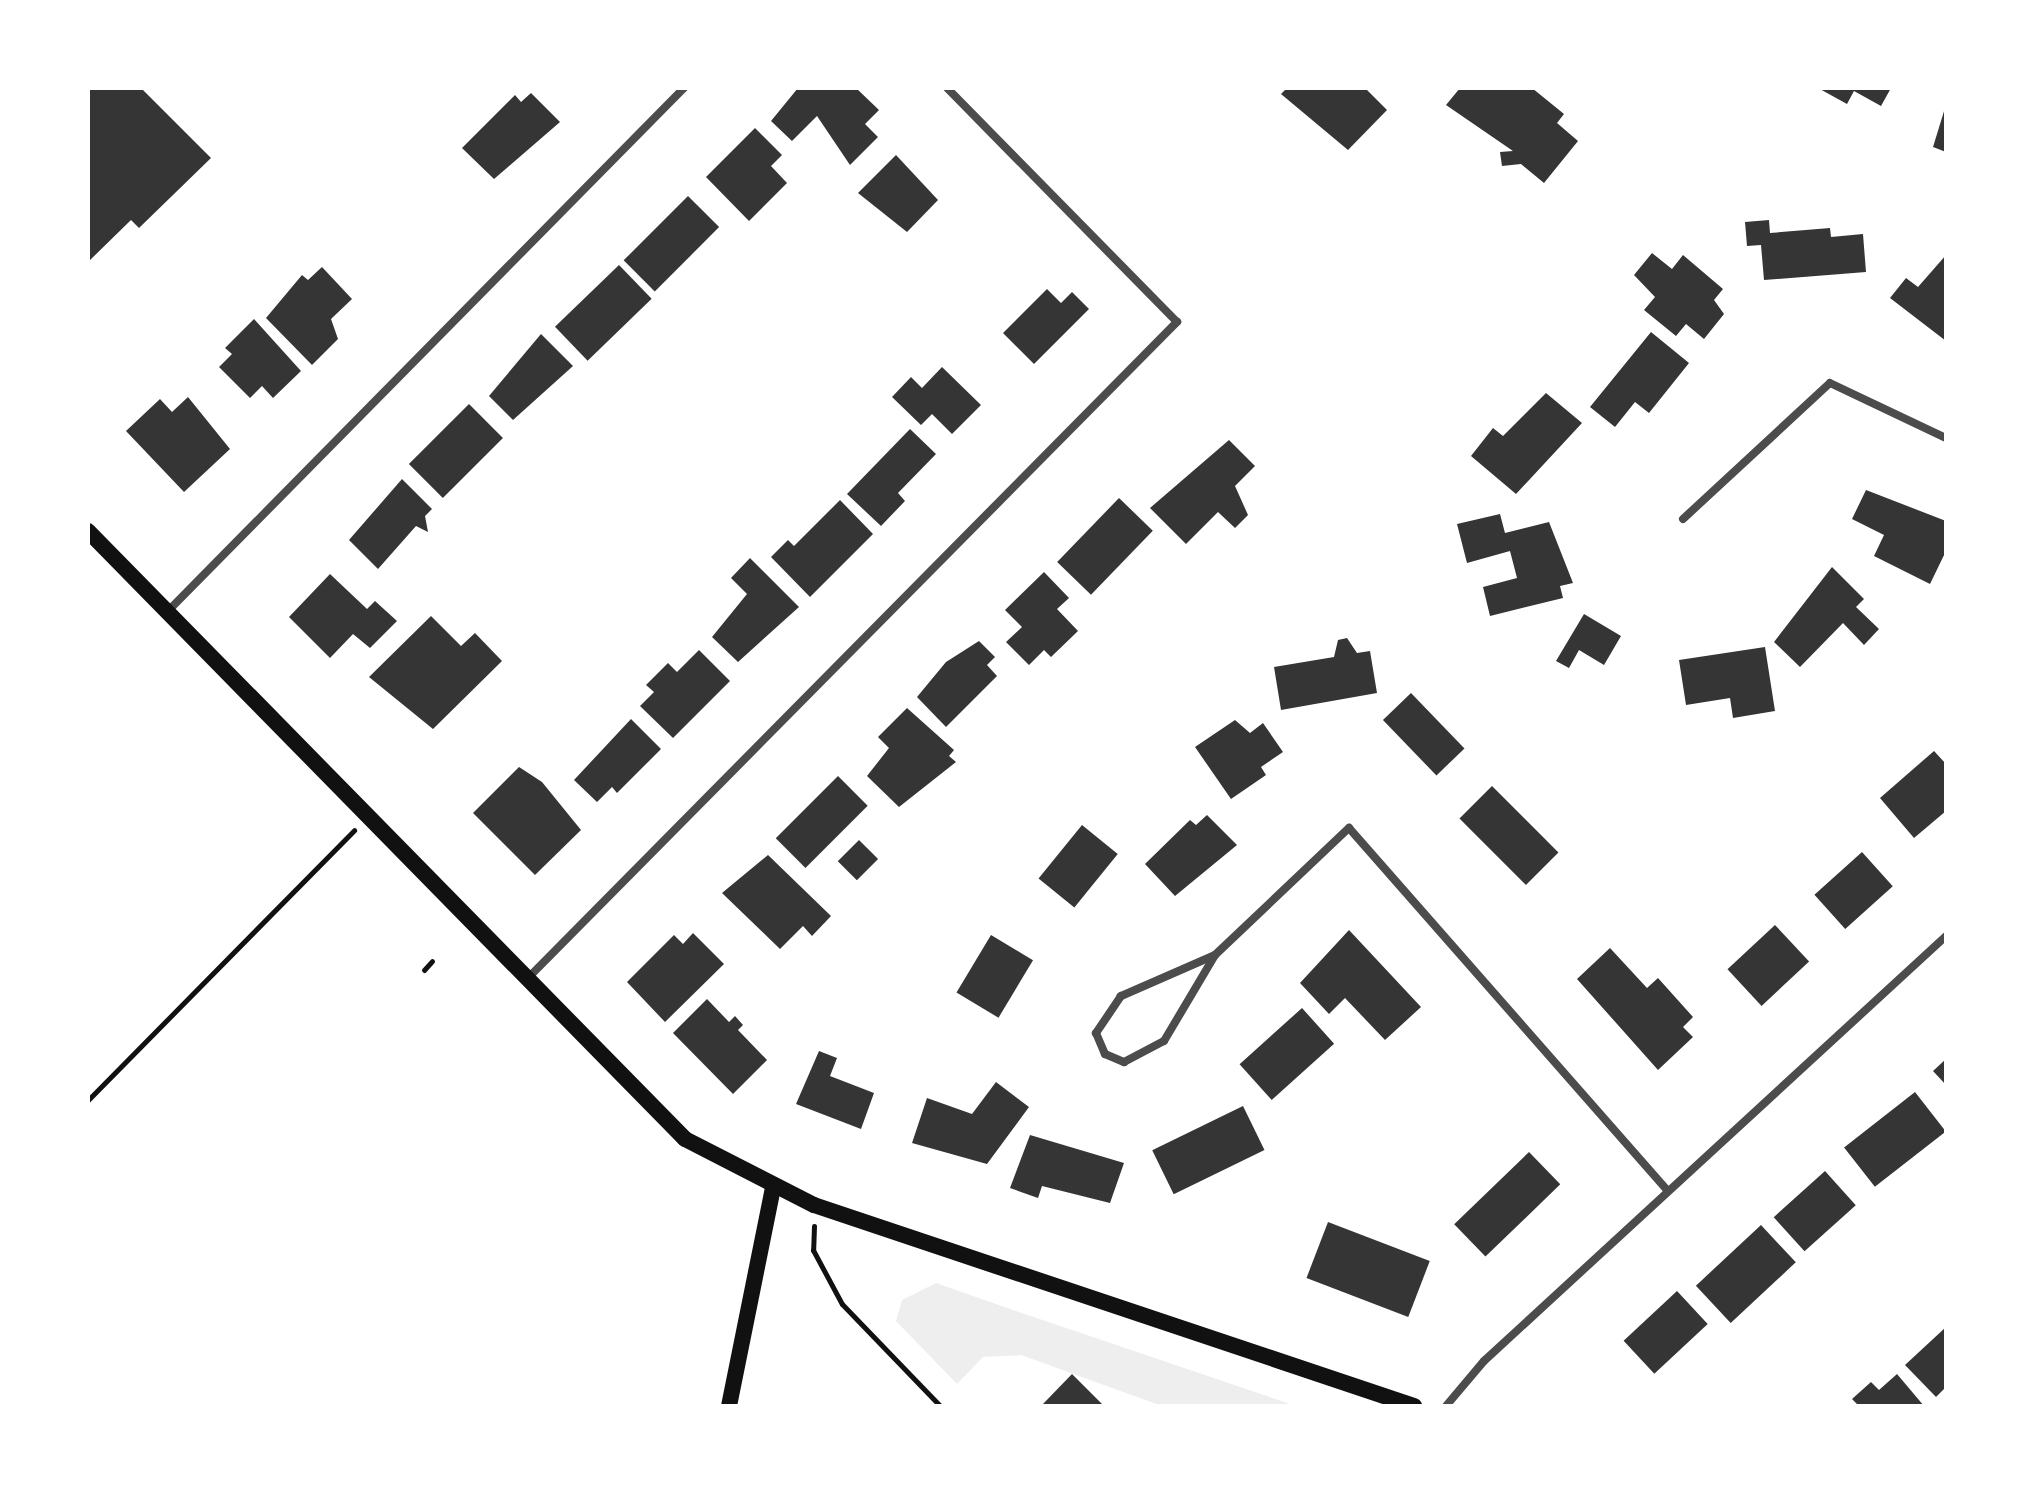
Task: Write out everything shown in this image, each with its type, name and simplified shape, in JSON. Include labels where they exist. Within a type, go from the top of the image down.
[{"type":"main road","points":[[88,531],[685,1139],[773,1188],[814,1205],[1414,1406]]},
{"type":"main road","points":[[729,1406],[773,1188]]},
{"type":"street","points":[[168,611],[684,88]]},
{"type":"street","points":[[526,980],[1177,322],[947,88]]},
{"type":"street","points":[[1683,519],[1830,383],[1946,438]]},
{"type":"street","points":[[1215,955],[1121,996],[1096,1033],[1105,1054],[1124,1062],[1164,1041],[1215,955],[1349,828],[1667,1190]]},
{"type":"street","points":[[1446,1406],[1484,1361],[1946,936]]},
{"type":"path","points":[[88,1100],[367,817]]},
{"type":"path","points":[[424,970],[432,961]]},
{"type":"path","points":[[814,1205],[813,1250],[842,1304],[940,1406]]},
{"type":"shaded area","points":[[936,1283],[1296,1406],[1162,1406],[1021,1355],[983,1357],[957,1384],[896,1321],[902,1300]]},
{"type":"building","points":[[88,88],[141,88],[211,158],[139,228],[131,220],[88,262]]},
{"type":"building","points":[[798,88],[856,88],[879,110],[865,124],[878,137],[850,165],[817,116],[792,141],[771,121]]},
{"type":"building","points":[[1287,88],[1365,88],[1387,110],[1348,150],[1281,94]]},
{"type":"building","points":[[1460,88],[1532,88],[1564,114],[1557,123],[1578,141],[1544,183],[1521,164],[1502,166],[1500,152],[1513,151],[1446,105]]},
{"type":"building","points":[[1818,88],[1891,88],[1881,106],[1854,91],[1847,104]]},
{"type":"building","points":[[531,93],[560,122],[494,179],[462,148],[515,95],[521,102]]},
{"type":"building","points":[[1946,108],[1946,152],[1933,147]]},
{"type":"building","points":[[755,128],[782,155],[771,166],[787,183],[749,221],[706,177]]},
{"type":"building","points":[[896,155],[938,200],[907,232],[858,193]]},
{"type":"building","points":[[688,196],[719,227],[655,291],[624,260]]},
{"type":"building","points":[[1769,220],[1770,233],[1830,228],[1831,237],[1863,234],[1866,272],[1764,280],[1761,245],[1747,246],[1745,222]]},
{"type":"building","points":[[1652,253],[1672,269],[1683,255],[1723,289],[1714,300],[1724,314],[1704,339],[1686,324],[1676,336],[1644,310],[1655,297],[1634,275]]},
{"type":"building","points":[[1946,255],[1946,341],[1890,298],[1906,278],[1918,287]]},
{"type":"building","points":[[619,265],[652,299],[588,361],[555,327]]},
{"type":"building","points":[[322,267],[352,299],[331,319],[338,339],[312,365],[266,318],[302,275],[308,280]]},
{"type":"building","points":[[1047,289],[1061,303],[1072,292],[1089,309],[1034,364],[1003,333]]},
{"type":"building","points":[[254,319],[301,371],[273,398],[262,386],[250,398],[219,367],[232,354],[225,348]]},
{"type":"building","points":[[1651,332],[1689,363],[1649,413],[1635,402],[1615,427],[1590,407]]},
{"type":"building","points":[[541,334],[573,366],[513,420],[489,396]]},
{"type":"building","points":[[942,367],[981,405],[952,434],[932,414],[921,425],[892,397],[911,377],[922,388]]},
{"type":"building","points":[[1546,393],[1582,423],[1516,494],[1471,456],[1493,428],[1503,436]]},
{"type":"building","points":[[188,397],[230,449],[184,492],[126,431],[160,399],[172,412]]},
{"type":"building","points":[[469,404],[503,438],[443,498],[409,464]]},
{"type":"building","points":[[910,429],[936,454],[898,493],[905,501],[881,526],[847,494]]},
{"type":"building","points":[[1229,440],[1255,466],[1235,486],[1248,515],[1235,528],[1218,512],[1186,544],[1150,508]]},
{"type":"building","points":[[402,479],[432,509],[425,516],[428,532],[416,526],[378,569],[349,540]]},
{"type":"building","points":[[1866,490],[1946,521],[1946,551],[1930,584],[1874,556],[1884,535],[1852,519]]},
{"type":"building","points":[[1119,498],[1153,531],[1091,595],[1057,562]]},
{"type":"building","points":[[840,500],[873,534],[810,597],[771,557],[788,540],[794,546]]},
{"type":"building","points":[[1500,514],[1505,533],[1549,522],[1573,583],[1560,586],[1563,598],[1490,616],[1483,587],[1517,578],[1510,551],[1467,563],[1457,524]]},
{"type":"building","points":[[750,558],[799,607],[738,662],[712,637],[747,594],[731,578]]},
{"type":"building","points":[[1832,567],[1864,599],[1856,607],[1879,629],[1864,645],[1843,623],[1800,667],[1774,642]]},
{"type":"building","points":[[1044,572],[1069,598],[1057,609],[1078,631],[1051,657],[1044,650],[1029,665],[1006,642],[1022,627],[1005,610]]},
{"type":"building","points":[[330,574],[367,609],[375,601],[397,621],[370,648],[353,634],[330,658],[289,617]]},
{"type":"building","points":[[1584,614],[1621,636],[1604,665],[1579,650],[1569,668],[1556,661]]},
{"type":"building","points":[[431,616],[461,646],[475,633],[502,661],[433,729],[369,677]]},
{"type":"building","points":[[1347,638],[1357,653],[1370,651],[1377,693],[1281,710],[1274,667],[1334,657],[1338,640]]},
{"type":"building","points":[[979,641],[995,657],[987,665],[997,676],[946,727],[917,697],[946,662]]},
{"type":"building","points":[[1765,647],[1775,711],[1733,718],[1730,698],[1686,705],[1679,660]]},
{"type":"building","points":[[699,650],[730,681],[673,738],[640,706],[654,692],[646,685],[668,663],[677,672]]},
{"type":"building","points":[[1411,693],[1464,748],[1436,775],[1383,720]]},
{"type":"building","points":[[907,708],[954,750],[949,756],[956,762],[899,807],[867,776],[889,748],[878,737]]},
{"type":"building","points":[[631,719],[661,749],[617,793],[612,787],[597,802],[574,780]]},
{"type":"building","points":[[1235,720],[1250,733],[1263,723],[1283,752],[1261,767],[1266,775],[1231,799],[1195,747]]},
{"type":"building","points":[[1934,751],[1946,764],[1946,811],[1914,838],[1880,798]]},
{"type":"building","points":[[519,767],[542,782],[581,830],[535,875],[473,813]]},
{"type":"building","points":[[838,776],[868,806],[805,868],[776,838]]},
{"type":"building","points":[[1492,786],[1558,852],[1526,885],[1459,819]]},
{"type":"building","points":[[1207,815],[1237,845],[1175,896],[1145,864],[1190,820],[1196,825]]},
{"type":"building","points":[[1082,825],[1118,854],[1074,908],[1039,879]]},
{"type":"building","points":[[859,840],[878,859],[857,880],[838,861]]},
{"type":"building","points":[[1862,852],[1893,886],[1845,929],[1814,895]]},
{"type":"building","points":[[768,855],[831,916],[812,936],[803,926],[780,949],[722,893]]},
{"type":"building","points":[[1775,925],[1809,962],[1762,1006],[1727,969]]},
{"type":"building","points":[[1349,930],[1421,1007],[1385,1040],[1345,998],[1329,1014],[1300,983]]},
{"type":"building","points":[[693,933],[724,964],[665,1022],[627,982],[674,935],[683,944]]},
{"type":"building","points":[[991,935],[1033,960],[998,1018],[956,992]]},
{"type":"building","points":[[1610,948],[1647,988],[1658,978],[1693,1017],[1683,1027],[1693,1037],[1658,1070],[1577,979]]},
{"type":"building","points":[[707,999],[729,1022],[735,1016],[743,1025],[738,1030],[767,1060],[733,1094],[673,1033]]},
{"type":"building","points":[[1302,1008],[1334,1044],[1272,1100],[1240,1064]]},
{"type":"building","points":[[819,1051],[837,1058],[830,1076],[874,1093],[861,1129],[796,1104]]},
{"type":"building","points":[[1946,1059],[1946,1085],[1933,1071]]},
{"type":"building","points":[[996,1082],[1029,1107],[987,1164],[912,1143],[927,1098],[972,1114]]},
{"type":"building","points":[[1915,1092],[1946,1131],[1875,1187],[1844,1147]]},
{"type":"building","points":[[1243,1106],[1264,1150],[1174,1194],[1152,1150]]},
{"type":"building","points":[[1030,1135],[1124,1163],[1110,1203],[1042,1186],[1038,1198],[1010,1188]]},
{"type":"building","points":[[1529,1152],[1560,1184],[1485,1257],[1454,1224]]},
{"type":"building","points":[[1825,1171],[1856,1205],[1805,1251],[1774,1217]]},
{"type":"building","points":[[1328,1222],[1430,1261],[1408,1317],[1306,1278]]},
{"type":"building","points":[[1761,1225],[1796,1262],[1731,1323],[1696,1286]]},
{"type":"building","points":[[1677,1291],[1708,1324],[1654,1374],[1624,1341]]},
{"type":"building","points":[[1946,1327],[1946,1387],[1936,1397],[1905,1365]]},
{"type":"building","points":[[1072,1374],[1104,1406],[1041,1406]]},
{"type":"building","points":[[1897,1374],[1924,1406],[1859,1406],[1852,1399],[1871,1382],[1879,1390]]}]
